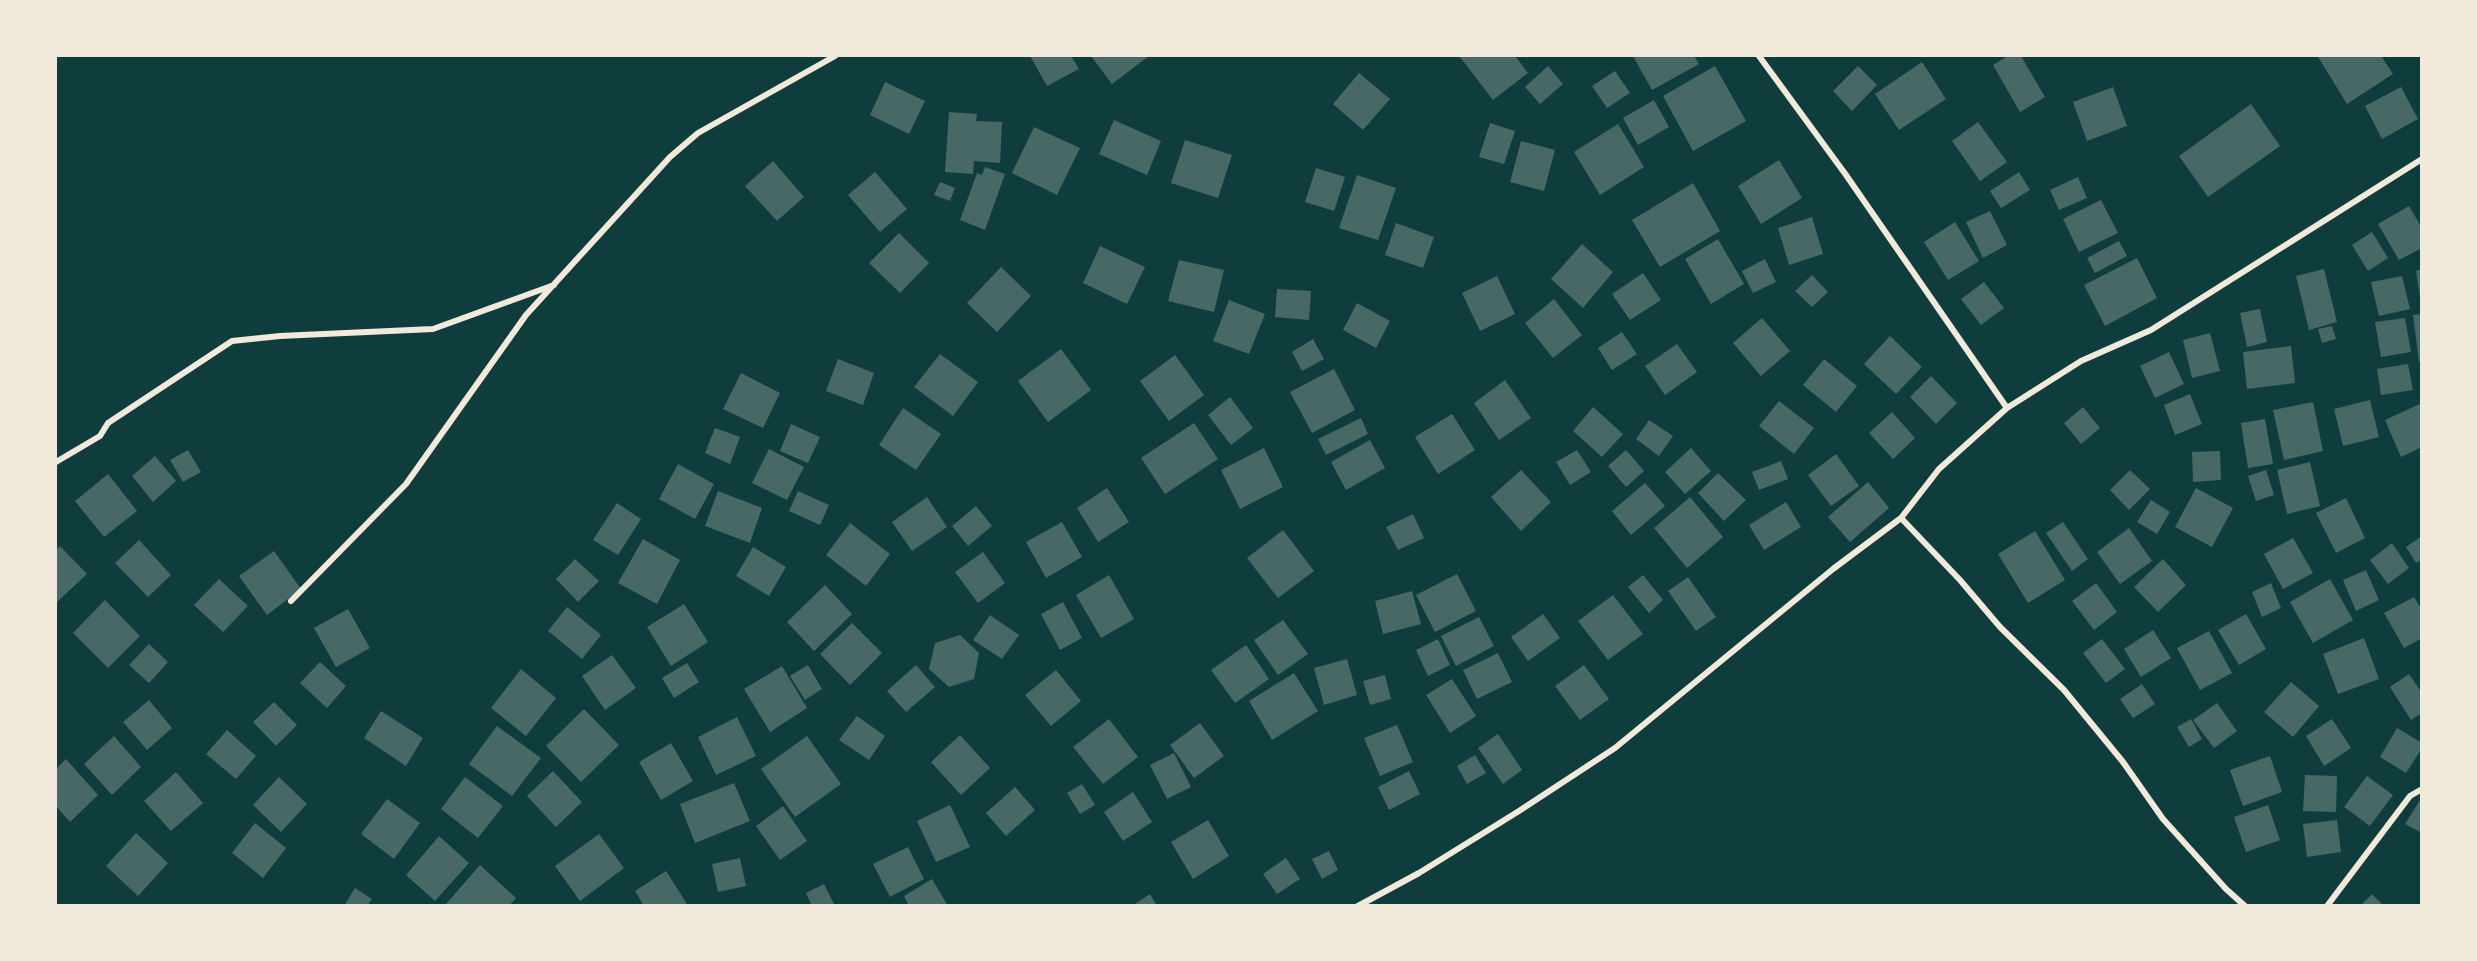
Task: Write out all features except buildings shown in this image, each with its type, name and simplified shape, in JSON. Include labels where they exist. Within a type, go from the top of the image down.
[{"type":"street","points":[[291,601],[405,484],[526,315],[670,157],[698,133],[835,56]]},
{"type":"street","points":[[1759,56],[1846,175],[2007,408]]},
{"type":"street","points":[[1358,906],[1439,861],[1616,748],[1833,569],[1901,518],[1939,469],[2007,408],[2081,361],[2151,330],[2421,159]]},
{"type":"street","points":[[56,462],[100,436],[108,423],[232,340],[433,329],[554,285]]},
{"type":"street","points":[[1901,518],[1960,580],[2000,627],[2064,690],[2123,762],[2163,819],[2226,889],[2245,906]]},
{"type":"street","points":[[2327,906],[2410,796],[2421,789]]}]
